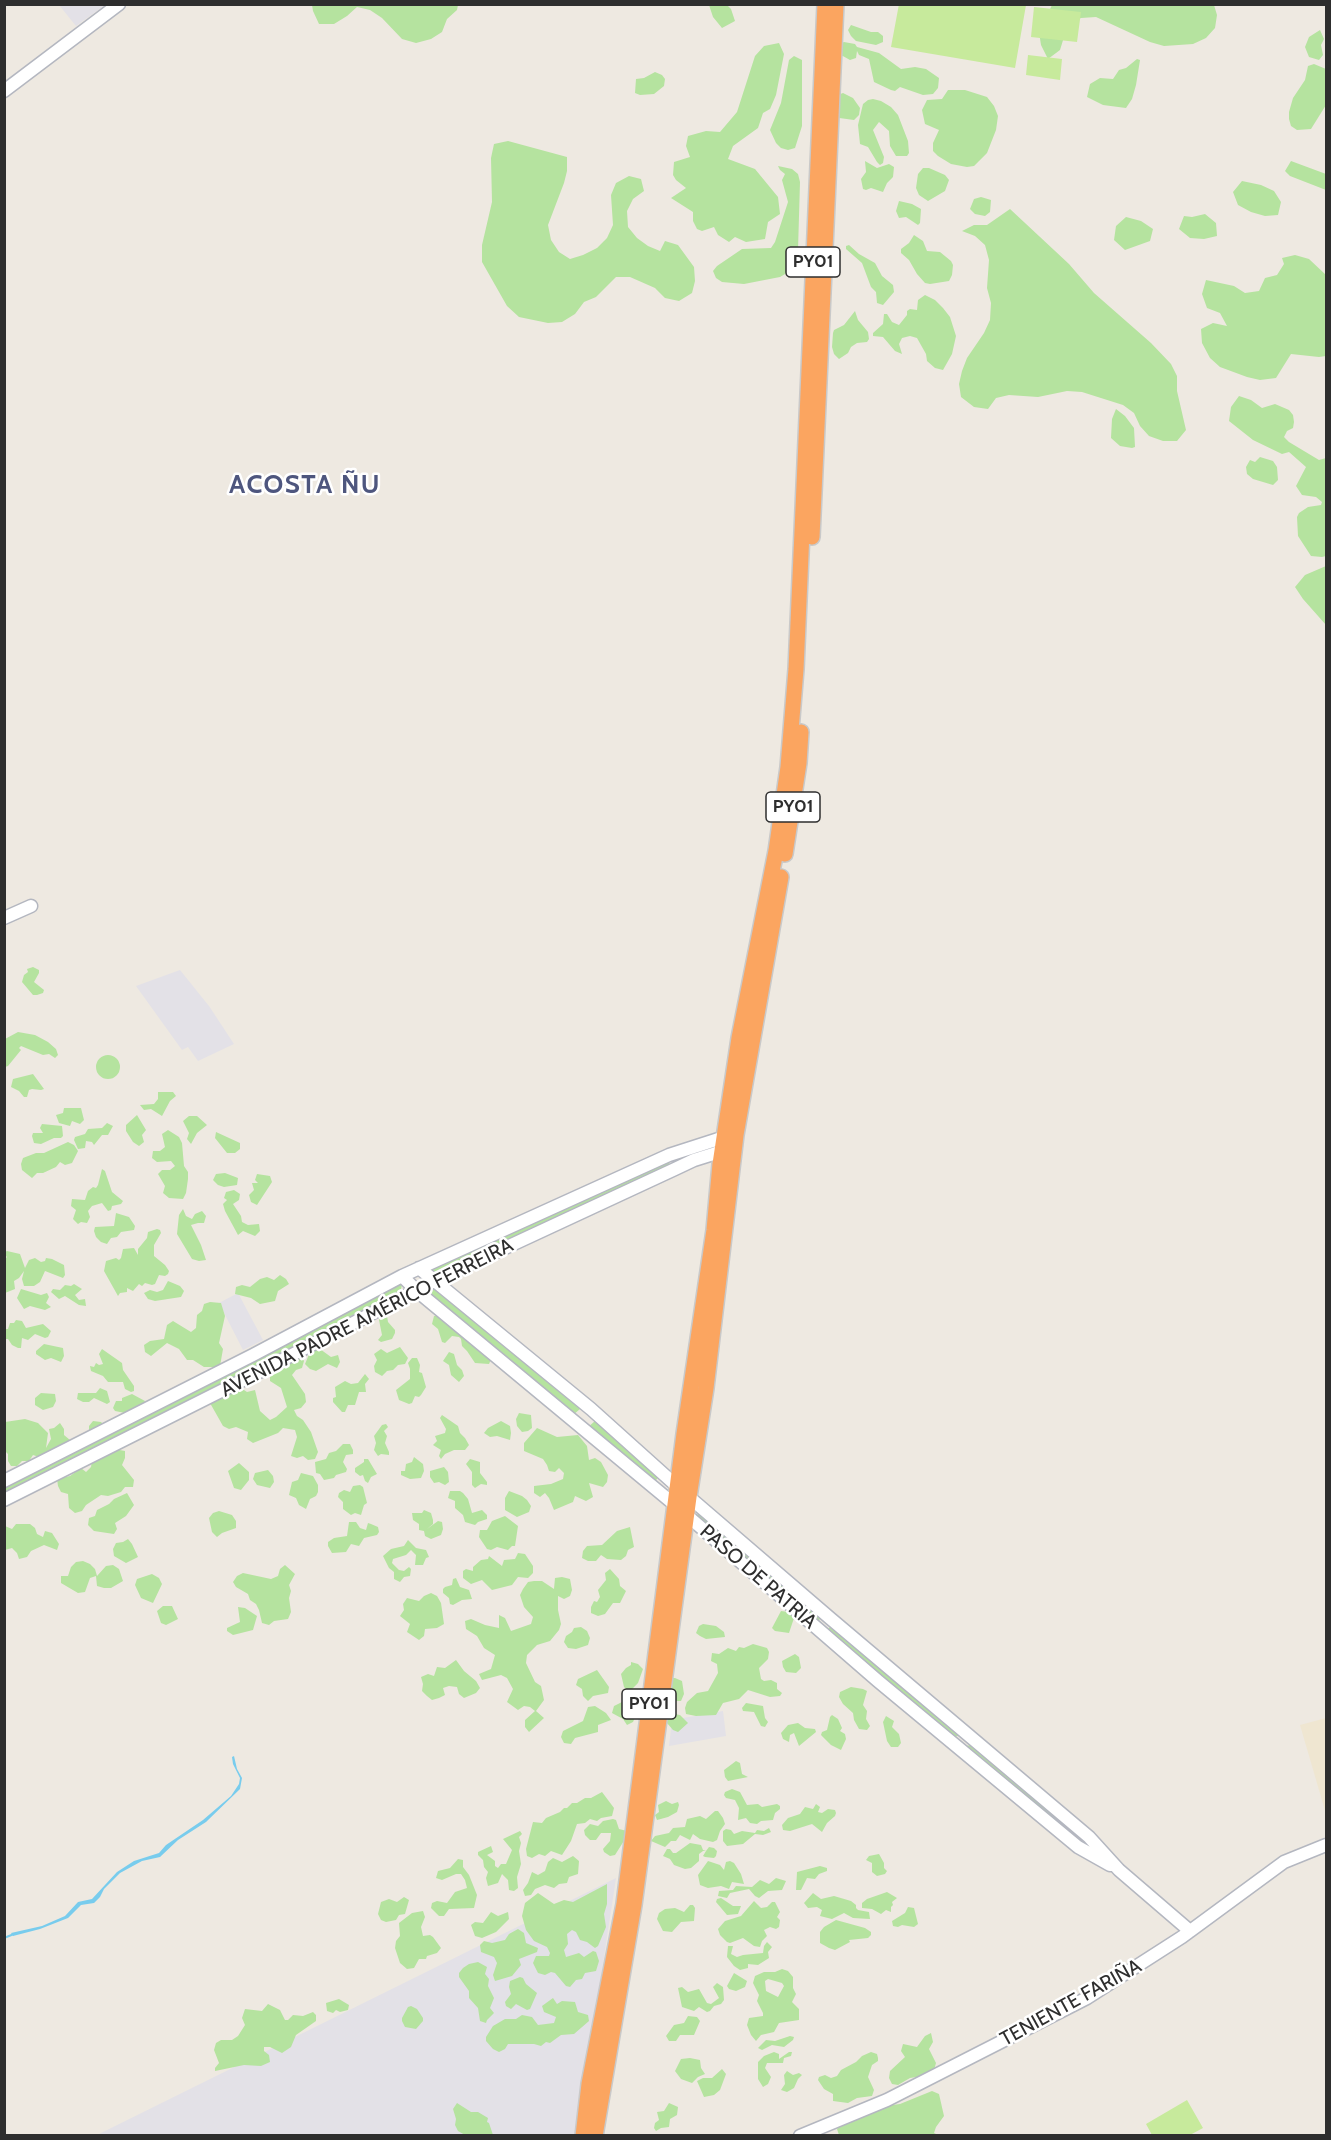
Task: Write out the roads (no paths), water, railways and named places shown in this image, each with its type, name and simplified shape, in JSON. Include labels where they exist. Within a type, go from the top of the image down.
[{"type":"highway","name":"PY01","points":[[595,2136],[687,1515],[684,1492],[706,1388],[738,1038],[776,851],[789,756],[796,678],[825,4]]},
{"type":"highway","name":"PY01","points":[[727,1147],[799,763],[816,476],[837,4]]},
{"type":"highway","name":"PY01","points":[[583,2136],[591,2075],[629,1904],[675,1505],[684,1492]]},
{"type":"street","points":[[4,91],[119,4]]},
{"type":"street","points":[[4,918],[31,906]]},
{"type":"street","name":"AVENIDA PADRE AMÉRICO FERREIRA","points":[[4,1500],[436,1280],[694,1160],[727,1147]]},
{"type":"street","name":"AVENIDA PADRE AMÉRICO FERREIRA","points":[[4,1481],[262,1351],[419,1268],[669,1155],[727,1147]]},
{"type":"street","name":"PASO DE PATRIA","points":[[419,1268],[603,1419],[684,1492],[1089,1837],[1119,1870],[1190,1931]]},
{"type":"street","name":"PASO DE PATRIA","points":[[402,1276],[417,1291],[687,1515],[870,1674],[1078,1847],[1119,1870]]},
{"type":"street","points":[[572,1420],[584,1403]]},
{"type":"street","points":[[590,1435],[603,1419]]},
{"type":"street","points":[[657,1491],[663,1492],[667,1488],[669,1483],[666,1476]]},
{"type":"street","name":"TENIENTE FARIÑA","points":[[800,2136],[887,2100],[1087,1998],[1190,1931],[1284,1862],[1326,1845]]},
{"type":"water","points":[[234,1756],[242,1778],[240,1789],[206,1822],[178,1840],[160,1857],[142,1861],[120,1873],[94,1903],[81,1905],[68,1918],[13,1936],[11,1933],[42,1926],[65,1916],[78,1902],[92,1899],[117,1872],[134,1861],[159,1853],[166,1845],[203,1820],[231,1796],[239,1784],[240,1778],[233,1764],[232,1757]]},
{"type":"waterway","points":[[4,1938],[14,1934]]},
{"type":"district","name":"ACOSTA ÑU","points":[[305,485]]}]
